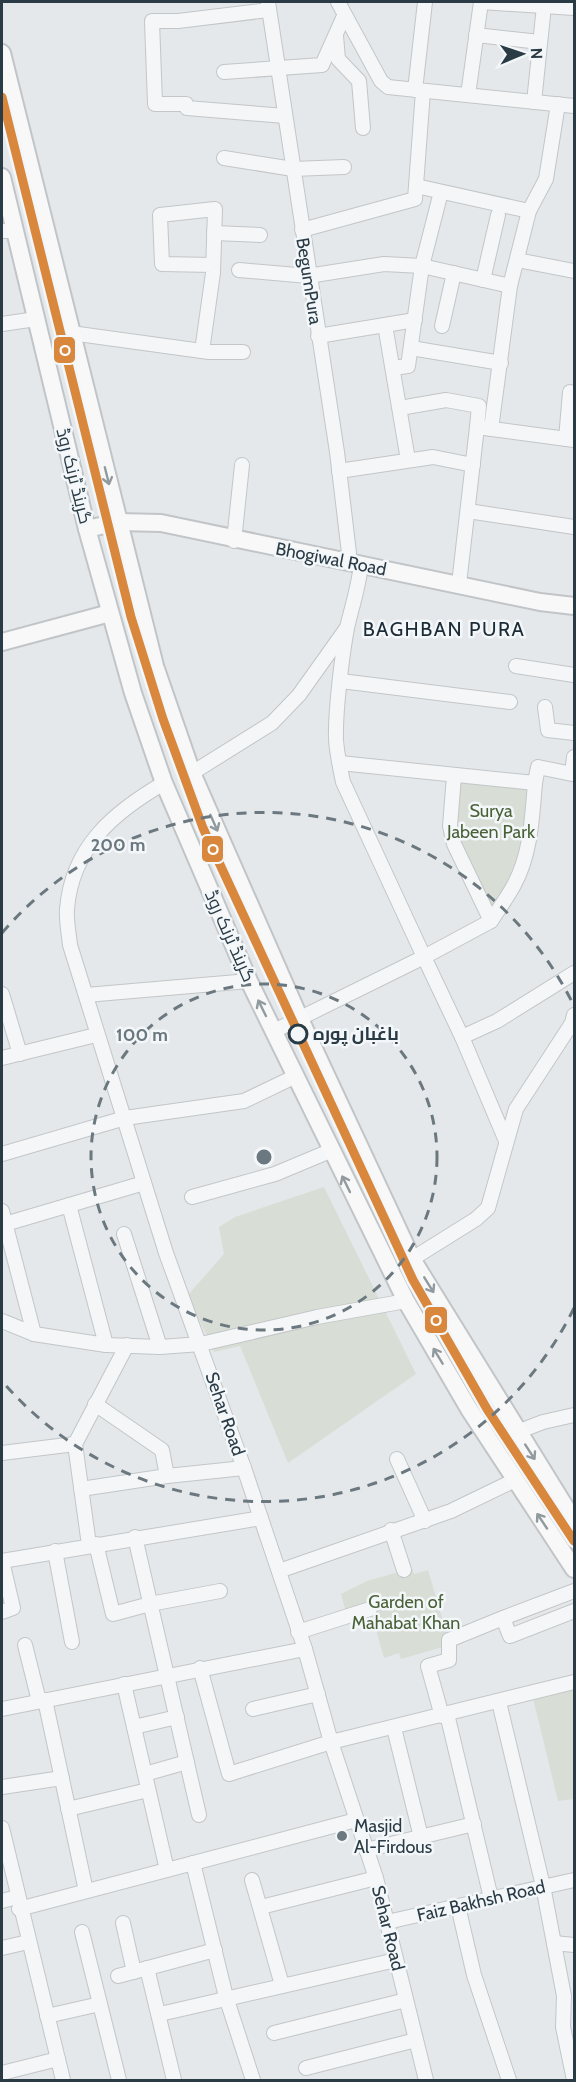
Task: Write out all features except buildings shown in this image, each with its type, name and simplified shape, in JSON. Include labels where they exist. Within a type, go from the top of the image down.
[{"type":"main road","name":"گرینڈ ٹرنک روڈ","points":[[2,53],[155,666],[192,773],[300,1018],[412,1259],[574,1521]]},
{"type":"main road","name":"گرینڈ ٹرنک روڈ","points":[[2,177],[8,231],[36,319],[87,529],[110,614],[164,783],[249,981],[330,1151],[406,1301],[515,1480],[574,1569]]},
{"type":"main road","name":"Bhogiwal Road","points":[[87,529],[118,522],[161,523],[234,541],[354,562],[540,602],[574,606]]},
{"type":"main road","points":[[2,642],[110,614]]},
{"type":"street","points":[[338,2],[381,81],[388,87],[574,106]]},
{"type":"street","points":[[302,230],[415,199],[425,2]]},
{"type":"street","points":[[468,95],[481,2],[574,8]]},
{"type":"street","points":[[268,6],[178,21],[152,21],[155,104],[186,104],[186,108],[285,116]]},
{"type":"street","name":"BegumPura","points":[[268,6],[339,471],[349,553],[354,562],[358,594],[347,628]]},
{"type":"street","points":[[534,102],[544,6]]},
{"type":"street","points":[[224,72],[322,65],[344,16]]},
{"type":"street","points":[[336,34],[338,59],[359,81],[363,128]]},
{"type":"street","points":[[476,35],[540,42]]},
{"type":"street","points":[[459,584],[473,465],[501,363],[510,286],[529,211],[546,179],[558,104]]},
{"type":"street","points":[[224,158],[293,169],[344,167]]},
{"type":"street","points":[[416,186],[529,211]]},
{"type":"street","points":[[393,368],[408,366],[422,266],[441,192]]},
{"type":"street","points":[[202,351],[213,265],[215,210],[160,215],[162,264],[213,265]]},
{"type":"street","points":[[483,280],[498,215]]},
{"type":"street","points":[[214,233],[260,235]]},
{"type":"street","points":[[517,260],[574,271]]},
{"type":"street","points":[[239,270],[308,276],[384,264],[422,266],[510,286]]},
{"type":"street","points":[[442,326],[454,273]]},
{"type":"street","points":[[2,324],[36,319]]},
{"type":"street","points":[[318,336],[415,320]]},
{"type":"street","points":[[385,325],[408,460]]},
{"type":"street","points":[[71,333],[202,351],[243,352]]},
{"type":"street","points":[[411,348],[501,363]]},
{"type":"street","points":[[484,428],[570,440],[570,392]]},
{"type":"street","points":[[400,408],[446,400],[479,406],[484,428]]},
{"type":"street","points":[[339,471],[433,457],[473,465]]},
{"type":"street","points":[[234,541],[243,465]]},
{"type":"street","points":[[468,511],[574,527]]},
{"type":"street","points":[[192,773],[272,723],[299,695],[347,628]]},
{"type":"street","points":[[347,628],[336,739],[343,782],[462,1037],[506,1141]]},
{"type":"street","points":[[516,666],[574,675]]},
{"type":"street","points":[[341,681],[510,702]]},
{"type":"street","points":[[545,707],[548,730],[574,733]]},
{"type":"street","points":[[274,1031],[424,957],[490,921],[515,884],[522,865],[530,838],[538,766],[572,774],[574,758]]},
{"type":"street","points":[[340,763],[535,783]]},
{"type":"street","points":[[454,776],[450,826],[454,844],[490,921]]},
{"type":"street","name":"Sehar Road","points":[[164,783],[142,796],[96,834],[82,857],[74,877],[67,910],[70,945],[96,1035],[125,1118],[166,1253],[201,1344],[305,1649],[331,1742],[376,1878],[426,2080]]},
{"type":"street","points":[[462,1037],[497,1021],[574,973]]},
{"type":"street","points":[[86,995],[249,981]]},
{"type":"street","points":[[2,994],[20,1054]]},
{"type":"street","points":[[412,1259],[476,1219],[488,1208],[506,1141],[522,1096],[572,1023],[574,1015]]},
{"type":"street","points":[[2,1058],[96,1035]]},
{"type":"street","points":[[2,1154],[125,1118],[244,1101],[296,1076]]},
{"type":"street","points":[[192,1197],[275,1174],[330,1151]]},
{"type":"street","points":[[34,1334],[3,1218],[69,1205],[144,1183]]},
{"type":"street","points":[[69,1205],[105,1345]]},
{"type":"street","points":[[124,1234],[160,1347]]},
{"type":"street","points":[[2,1321],[34,1334],[105,1345],[160,1347],[201,1344],[317,1317],[406,1301]]},
{"type":"street","points":[[127,1345],[75,1444],[81,1489],[93,1545],[113,1614],[150,1604],[220,1591]]},
{"type":"street","points":[[95,1404],[162,1450],[167,1476]]},
{"type":"street","points":[[517,1432],[543,1422],[574,1415]]},
{"type":"street","points":[[2,1453],[75,1444]]},
{"type":"street","points":[[397,1459],[425,1521]]},
{"type":"street","points":[[81,1489],[167,1476],[244,1468]]},
{"type":"street","points":[[279,1570],[391,1530],[425,1521],[515,1480]]},
{"type":"street","points":[[2,1612],[13,1608],[2,1561],[135,1537],[261,1518]]},
{"type":"street","points":[[391,1530],[404,1570]]},
{"type":"street","points":[[135,1537],[199,1815]]},
{"type":"street","points":[[55,1551],[72,1642]]},
{"type":"street","points":[[491,1898],[474,1824],[428,1666],[449,1660],[449,1640],[574,1591]]},
{"type":"street","points":[[298,1632],[370,1609]]},
{"type":"street","points":[[503,1618],[510,1636],[574,1611]]},
{"type":"street","points":[[25,1645],[62,1778],[86,1891]]},
{"type":"street","points":[[2,1709],[305,1649]]},
{"type":"street","points":[[200,1668],[229,1774],[331,1742],[574,1682]]},
{"type":"street","points":[[124,1684],[167,1870]]},
{"type":"street","points":[[253,1709],[318,1694]]},
{"type":"street","points":[[499,1702],[543,1886],[564,1996],[563,2027],[574,2078]]},
{"type":"street","points":[[134,1727],[177,1717]]},
{"type":"street","points":[[394,1728],[421,1837]]},
{"type":"street","points":[[145,1774],[187,1762]]},
{"type":"street","points":[[2,1787],[62,1778]]},
{"type":"street","points":[[68,1809],[148,1790]]},
{"type":"street","points":[[2,1901],[18,1903],[86,1891],[356,1820]]},
{"type":"street","points":[[366,1850],[474,1824]]},
{"type":"street","points":[[2,1828],[3,1842],[63,2080]]},
{"type":"street","points":[[193,1863],[226,1997],[253,2080]]},
{"type":"street","points":[[261,1907],[376,1878]]},
{"type":"street","points":[[252,1880],[282,1985]]},
{"type":"street","name":"Faiz Bakhsh Road","points":[[387,1922],[574,1880]]},
{"type":"street","points":[[458,1906],[474,1975],[509,2080]]},
{"type":"street","points":[[123,1923],[160,2014],[174,2080]]},
{"type":"street","points":[[82,1932],[119,2080]]},
{"type":"street","points":[[2,1948],[28,1942]]},
{"type":"street","points":[[554,1943],[574,1945]]},
{"type":"street","points":[[118,1976],[215,1950]]},
{"type":"street","points":[[160,2014],[226,1997],[396,1960]]},
{"type":"street","points":[[274,2032],[406,2000]]},
{"type":"street","points":[[47,2016],[100,2004]]},
{"type":"street","points":[[306,2068],[416,2040]]},
{"type":"street","points":[[2,2073],[58,2059]]},
{"type":"green space","name":"Surya Jabeen Park","points":[[454,776],[535,783],[530,838],[491,921],[454,844]]},
{"type":"green space","points":[[324,1187],[416,1374],[288,1463],[240,1346],[214,1352],[188,1295],[224,1254],[219,1227],[235,1217]]},
{"type":"green space","name":"Garden of Mahabat Khan","points":[[412,1568],[414,1574],[428,1570],[450,1645],[401,1659],[399,1653],[384,1658],[370,1609],[347,1616],[341,1594],[367,1581]]},
{"type":"green space","points":[[574,1682],[574,1799],[558,1801],[532,1694]]},
{"type":"transit line","name":"O","points":[[2,97],[131,617],[163,719],[203,828],[413,1280],[487,1409],[574,1541]]},
{"type":"place","name":"باغبان پورہ","points":[[298,1034]]},
{"type":"place","name":"Masjid Al-Firdous","points":[[342,1836]]},
{"type":"district","name":"BAGHBAN PURA","points":[[444,629]]}]
